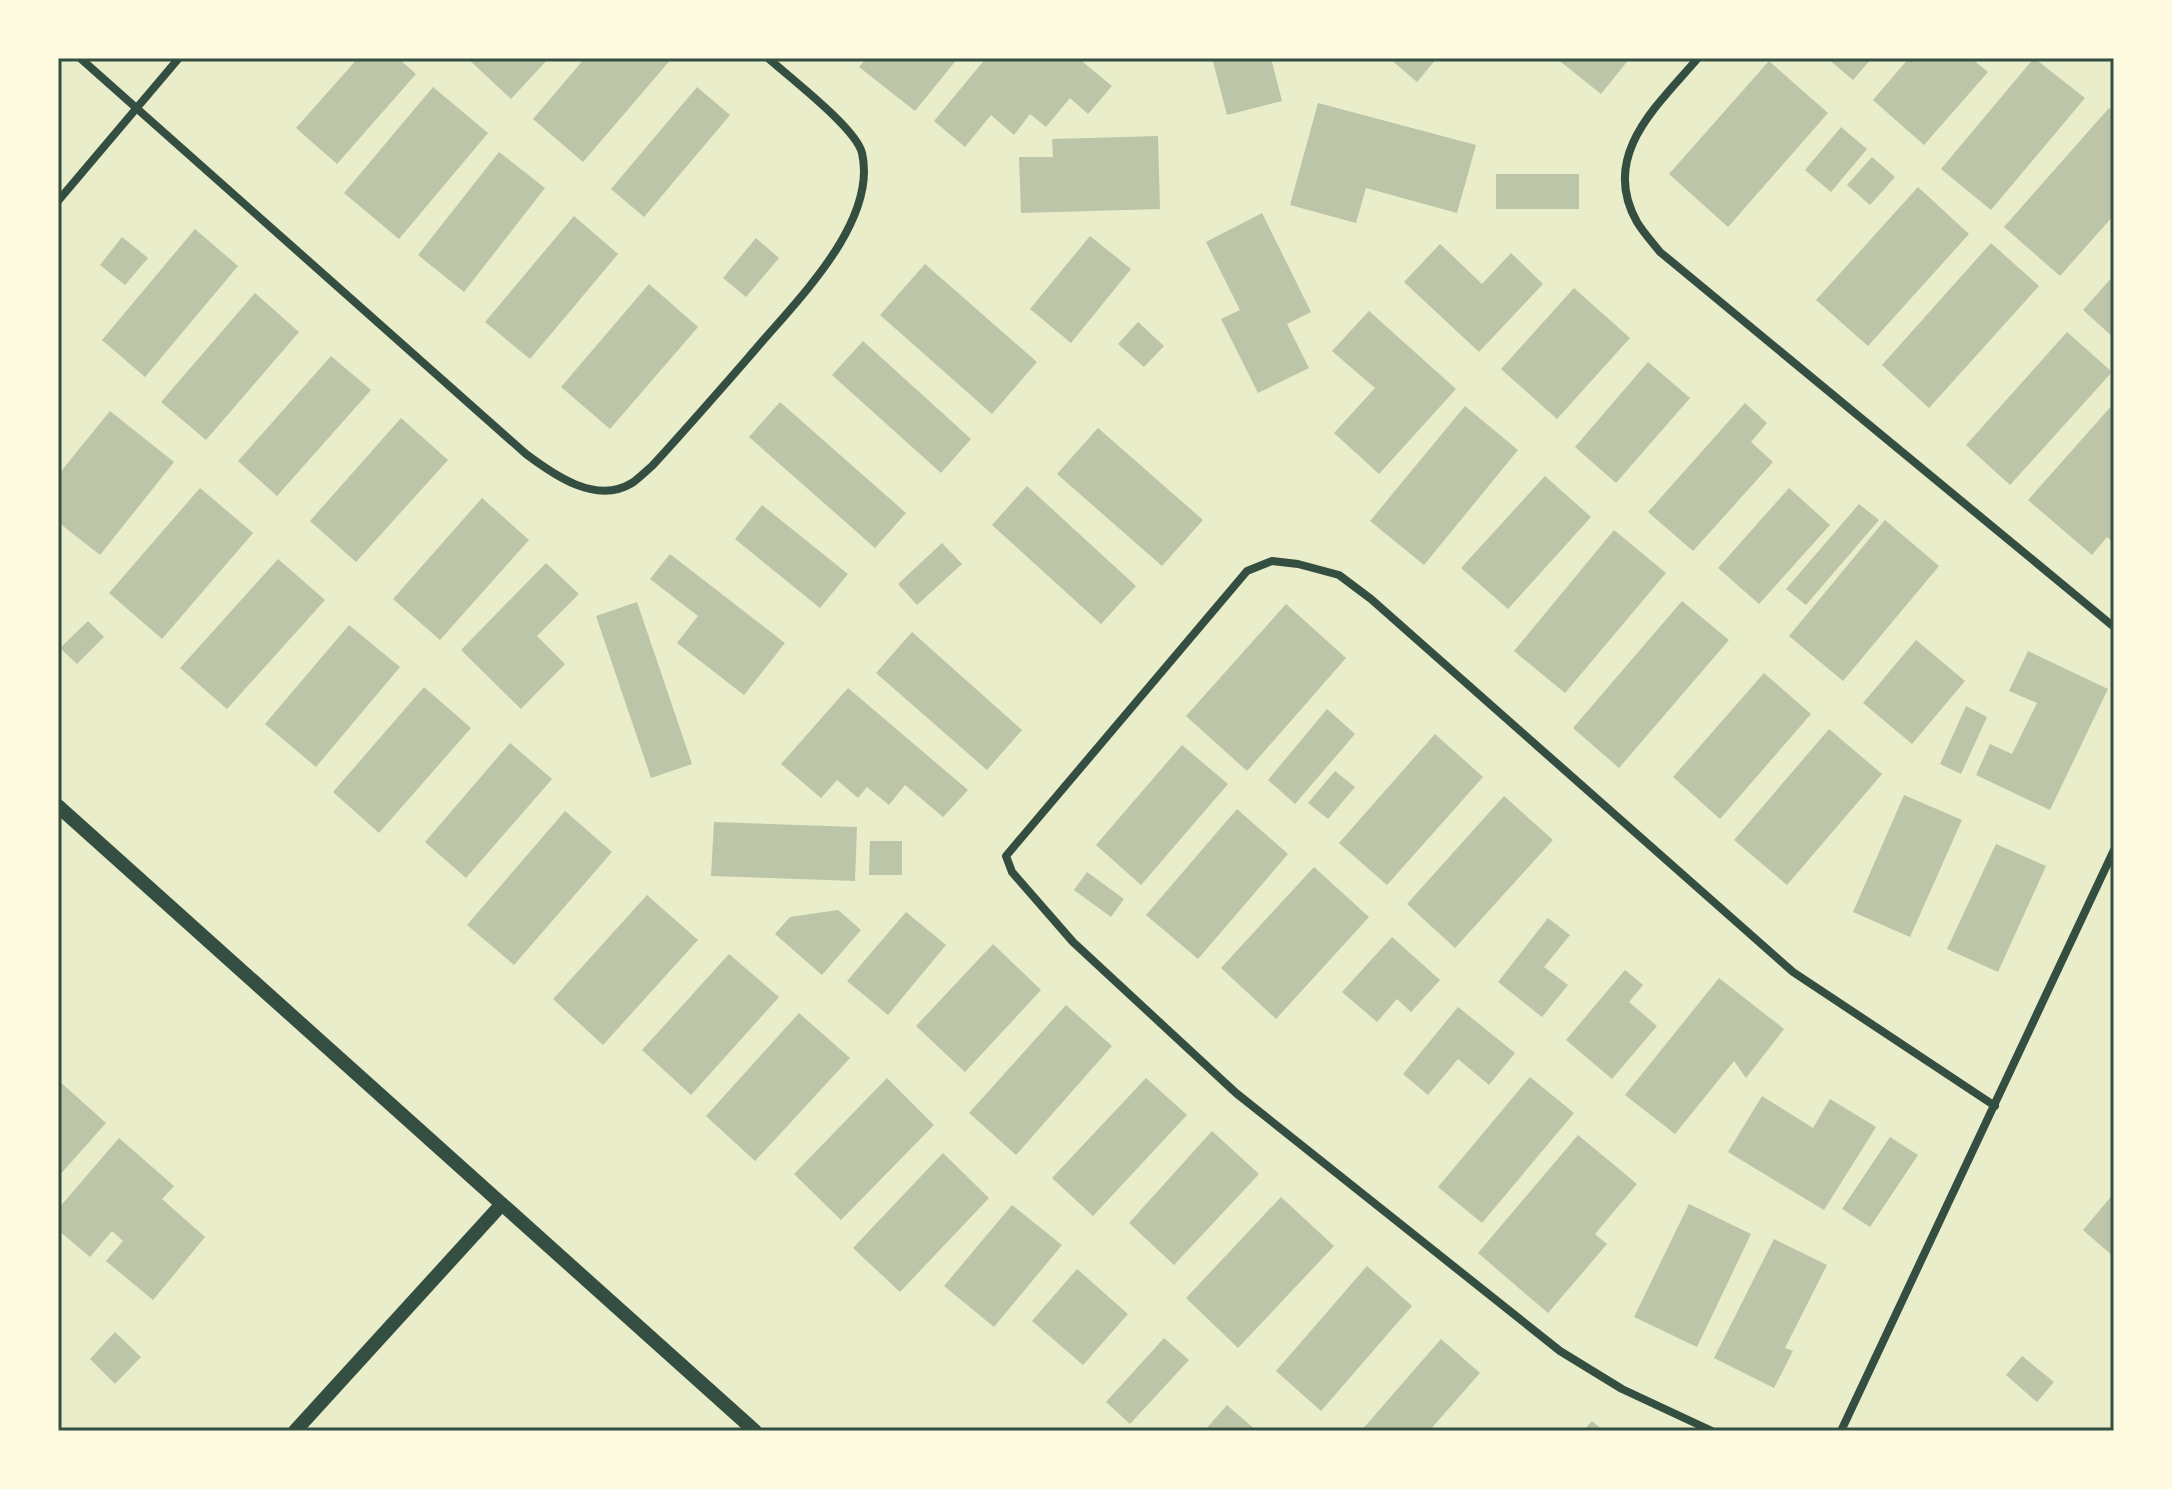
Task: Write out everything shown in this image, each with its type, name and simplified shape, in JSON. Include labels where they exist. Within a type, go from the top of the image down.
[{"type":"street","points":[[80,58],[526,454],[566,482],[595,490],[630,484],[652,466],[690,426],[825,267],[851,222],[865,183],[862,150],[844,126],[768,58]]},
{"type":"street","points":[[58,201],[179,58]]},
{"type":"street","points":[[1698,58],[1642,124],[1628,151],[1624,177],[1637,222],[1660,252],[2114,627]]},
{"type":"street","points":[[1712,1431],[1622,1389],[1560,1351],[1249,1103],[1073,942],[1012,872],[1006,856],[1247,571],[1272,561],[1339,575],[1371,599],[1793,972],[1995,1106]]},
{"type":"street","points":[[58,806],[755,1431]]},
{"type":"street","points":[[1841,1431],[2114,850]]},
{"type":"street","points":[[295,1431],[502,1204]]},
{"type":"building","points":[[358,58],[398,58],[416,74],[337,164],[296,128]]},
{"type":"building","points":[[467,58],[549,58],[511,99]]},
{"type":"building","points":[[585,58],[672,58],[583,162],[533,119]]},
{"type":"building","points":[[867,58],[958,58],[915,111],[859,67]]},
{"type":"building","points":[[986,58],[1078,58],[1112,86],[1088,114],[1070,98],[1046,127],[1030,114],[1014,135],[991,115],[965,147],[934,121]]},
{"type":"building","points":[[1212,58],[1271,58],[1282,101],[1227,115]]},
{"type":"building","points":[[1389,58],[1437,58],[1417,82]]},
{"type":"building","points":[[1556,58],[1630,58],[1601,94]]},
{"type":"building","points":[[1827,58],[1872,58],[1853,80]]},
{"type":"building","points":[[1909,58],[1971,58],[1988,72],[1924,145],[1873,100]]},
{"type":"building","points":[[2034,58],[2085,98],[1991,210],[1941,169]]},
{"type":"building","points":[[1769,61],[1828,113],[1728,227],[1669,174]]},
{"type":"building","points":[[433,87],[488,133],[399,239],[344,193]]},
{"type":"building","points":[[697,87],[730,115],[644,217],[611,189]]},
{"type":"building","points":[[1318,103],[1476,145],[1457,213],[1366,188],[1356,223],[1290,205]]},
{"type":"building","points":[[2109,108],[2114,112],[2114,215],[2060,276],[2004,227]]},
{"type":"building","points":[[1841,127],[1867,149],[1831,192],[1805,170]]},
{"type":"building","points":[[1158,136],[1160,209],[1021,213],[1019,157],[1053,157],[1052,139]]},
{"type":"building","points":[[499,152],[545,188],[464,292],[418,255]]},
{"type":"building","points":[[1872,157],[1895,177],[1870,205],[1847,185]]},
{"type":"building","points":[[1496,174],[1579,174],[1579,209],[1496,209]]},
{"type":"building","points":[[1918,187],[1969,234],[1868,346],[1816,300]]},
{"type":"building","points":[[1262,213],[1311,312],[1287,324],[1309,368],[1258,393],[1221,319],[1240,310],[1206,242]]},
{"type":"building","points":[[574,216],[618,254],[530,359],[485,322]]},
{"type":"building","points":[[195,229],[238,266],[145,377],[102,340]]},
{"type":"building","points":[[1090,236],[1131,269],[1071,343],[1030,309]]},
{"type":"building","points":[[122,237],[148,258],[125,285],[100,265]]},
{"type":"building","points":[[756,238],[779,258],[746,297],[723,278]]},
{"type":"building","points":[[1991,243],[2039,286],[1929,408],[1882,365]]},
{"type":"building","points":[[1440,244],[1482,284],[1511,253],[1543,284],[1479,352],[1404,282]]},
{"type":"building","points":[[925,264],[1037,362],[992,414],[880,315]]},
{"type":"building","points":[[2114,275],[2114,338],[2083,310]]},
{"type":"building","points":[[649,284],[698,327],[610,429],[561,387]]},
{"type":"building","points":[[1574,288],[1630,338],[1557,419],[1501,369]]},
{"type":"building","points":[[255,293],[299,332],[206,440],[161,402]]},
{"type":"building","points":[[1369,311],[1456,389],[1379,474],[1334,433],[1375,388],[1332,351]]},
{"type":"building","points":[[1138,322],[1164,346],[1144,367],[1118,344]]},
{"type":"building","points":[[2067,332],[2112,372],[2010,485],[1966,445]]},
{"type":"building","points":[[863,341],[971,439],[941,473],[832,375]]},
{"type":"building","points":[[331,356],[371,390],[277,496],[238,461]]},
{"type":"building","points":[[1648,362],[1690,398],[1616,483],[1575,447]]},
{"type":"building","points":[[780,402],[906,513],[875,548],[749,437]]},
{"type":"building","points":[[1745,403],[1767,423],[1751,442],[1773,462],[1693,551],[1648,512]]},
{"type":"building","points":[[2114,403],[2114,543],[2107,537],[2092,555],[2028,500]]},
{"type":"building","points":[[1465,406],[1518,450],[1424,565],[1370,521]]},
{"type":"building","points":[[110,411],[174,462],[100,555],[58,522],[58,475]]},
{"type":"building","points":[[401,418],[448,460],[356,562],[310,521]]},
{"type":"building","points":[[1098,428],[1203,520],[1162,566],[1057,474]]},
{"type":"building","points":[[1545,476],[1591,517],[1508,609],[1461,568]]},
{"type":"building","points":[[1027,486],[1136,586],[1101,624],[992,525]]},
{"type":"building","points":[[200,488],[253,533],[162,639],[109,593]]},
{"type":"building","points":[[1789,488],[1830,525],[1759,604],[1718,568]]},
{"type":"building","points":[[482,498],[529,540],[440,640],[393,599]]},
{"type":"building","points":[[1859,504],[1879,520],[1806,605],[1786,589]]},
{"type":"building","points":[[762,505],[848,574],[820,608],[735,539]]},
{"type":"building","points":[[1885,520],[1939,566],[1843,681],[1789,636]]},
{"type":"building","points":[[1614,530],[1666,573],[1565,693],[1514,651]]},
{"type":"building","points":[[942,543],[962,564],[917,605],[898,584]]},
{"type":"building","points":[[670,554],[785,643],[744,695],[677,643],[698,616],[650,579]]},
{"type":"building","points":[[278,559],[325,600],[227,709],[180,668]]},
{"type":"building","points":[[546,563],[579,594],[537,636],[565,664],[521,709],[461,650]]},
{"type":"building","points":[[1682,601],[1729,640],[1619,768],[1573,728]]},
{"type":"building","points":[[637,602],[692,764],[651,778],[596,616]]},
{"type":"building","points":[[1286,604],[1346,658],[1247,771],[1186,716]]},
{"type":"building","points":[[88,621],[104,637],[77,664],[60,648]]},
{"type":"building","points":[[349,625],[400,667],[316,767],[265,724]]},
{"type":"building","points":[[912,632],[1022,730],[987,770],[876,673]]},
{"type":"building","points":[[1916,640],[1965,681],[1912,744],[1863,703]]},
{"type":"building","points":[[2028,651],[2108,689],[2050,810],[1976,775],[1990,744],[2012,754],[2037,703],[2009,691]]},
{"type":"building","points":[[1764,673],[1811,714],[1720,819],[1673,777]]},
{"type":"building","points":[[424,687],[471,728],[379,833],[333,792]]},
{"type":"building","points":[[848,688],[968,790],[943,817],[905,785],[889,805],[867,787],[858,798],[837,780],[821,798],[781,764]]},
{"type":"building","points":[[1966,706],[1987,717],[1961,774],[1940,764]]},
{"type":"building","points":[[1327,709],[1355,734],[1295,804],[1268,780]]},
{"type":"building","points":[[1829,729],[1882,774],[1787,885],[1734,840]]},
{"type":"building","points":[[1435,734],[1483,777],[1387,885],[1339,843]]},
{"type":"building","points":[[510,743],[552,779],[466,878],[425,842]]},
{"type":"building","points":[[1182,745],[1228,784],[1141,885],[1096,845]]},
{"type":"building","points":[[1335,771],[1355,787],[1328,819],[1308,803]]},
{"type":"building","points":[[1904,795],[1962,820],[1910,937],[1853,912]]},
{"type":"building","points":[[1504,796],[1553,840],[1455,948],[1407,904]]},
{"type":"building","points":[[1237,809],[1288,854],[1198,959],[1146,915]]},
{"type":"building","points":[[565,811],[612,852],[514,965],[467,925]]},
{"type":"building","points":[[714,822],[857,827],[855,881],[711,876]]},
{"type":"building","points":[[870,841],[902,841],[902,875],[869,875]]},
{"type":"building","points":[[1996,844],[2046,866],[1998,972],[1947,949]]},
{"type":"building","points":[[1314,867],[1369,917],[1276,1019],[1221,968]]},
{"type":"building","points":[[1087,872],[1124,899],[1111,917],[1074,890]]},
{"type":"building","points":[[647,895],[698,940],[603,1045],[553,999]]},
{"type":"building","points":[[838,910],[861,930],[822,975],[775,934],[790,917]]},
{"type":"building","points":[[906,912],[946,945],[888,1015],[847,981]]},
{"type":"building","points":[[1548,918],[1570,935],[1544,967],[1568,985],[1542,1017],[1498,982]]},
{"type":"building","points":[[1392,937],[1440,980],[1411,1012],[1397,999],[1377,1022],[1342,992]]},
{"type":"building","points":[[993,944],[1041,990],[965,1072],[916,1026]]},
{"type":"building","points":[[729,954],[779,997],[691,1095],[642,1050]]},
{"type":"building","points":[[1625,970],[1643,985],[1629,1002],[1657,1026],[1612,1079],[1566,1040]]},
{"type":"building","points":[[1719,978],[1784,1029],[1746,1078],[1734,1061],[1675,1134],[1625,1095]]},
{"type":"building","points":[[1066,1005],[1112,1046],[1016,1155],[969,1113]]},
{"type":"building","points":[[1458,1007],[1515,1053],[1489,1085],[1458,1059],[1428,1095],[1403,1074]]},
{"type":"building","points":[[799,1013],[850,1058],[755,1161],[706,1116]]},
{"type":"building","points":[[1530,1077],[1574,1113],[1482,1223],[1438,1187]]},
{"type":"building","points":[[887,1078],[934,1125],[841,1220],[794,1174]]},
{"type":"building","points":[[1146,1078],[1187,1115],[1093,1216],[1052,1178]]},
{"type":"building","points":[[58,1080],[106,1123],[58,1177]]},
{"type":"building","points":[[1762,1096],[1813,1128],[1830,1099],[1876,1127],[1824,1210],[1728,1152]]},
{"type":"building","points":[[1212,1131],[1259,1174],[1174,1265],[1129,1223]]},
{"type":"building","points":[[1578,1135],[1637,1184],[1595,1234],[1607,1244],[1548,1313],[1478,1253]]},
{"type":"building","points":[[1890,1137],[1918,1155],[1870,1227],[1842,1209]]},
{"type":"building","points":[[119,1138],[174,1186],[162,1199],[205,1237],[153,1300],[106,1261],[123,1241],[112,1231],[90,1257],[58,1230],[58,1209]]},
{"type":"building","points":[[943,1153],[989,1198],[900,1292],[853,1248]]},
{"type":"building","points":[[2114,1193],[2114,1257],[2083,1230]]},
{"type":"building","points":[[1281,1197],[1334,1246],[1238,1348],[1186,1298]]},
{"type":"building","points":[[1689,1204],[1751,1234],[1697,1347],[1634,1317]]},
{"type":"building","points":[[1012,1205],[1062,1245],[994,1327],[944,1286]]},
{"type":"building","points":[[1774,1239],[1827,1265],[1785,1348],[1793,1351],[1774,1388],[1714,1358]]},
{"type":"building","points":[[1367,1266],[1412,1306],[1321,1411],[1276,1371]]},
{"type":"building","points":[[1077,1269],[1128,1314],[1083,1365],[1032,1321]]},
{"type":"building","points":[[115,1332],[141,1357],[115,1384],[90,1359]]},
{"type":"building","points":[[1164,1338],[1189,1360],[1130,1424],[1106,1402]]},
{"type":"building","points":[[1441,1339],[1480,1373],[1429,1431],[1361,1431]]},
{"type":"building","points":[[2022,1356],[2054,1382],[2037,1402],[2006,1375]]},
{"type":"building","points":[[1227,1405],[1257,1431],[1204,1431]]},
{"type":"building","points":[[1592,1421],[1604,1431],[1583,1431]]}]
